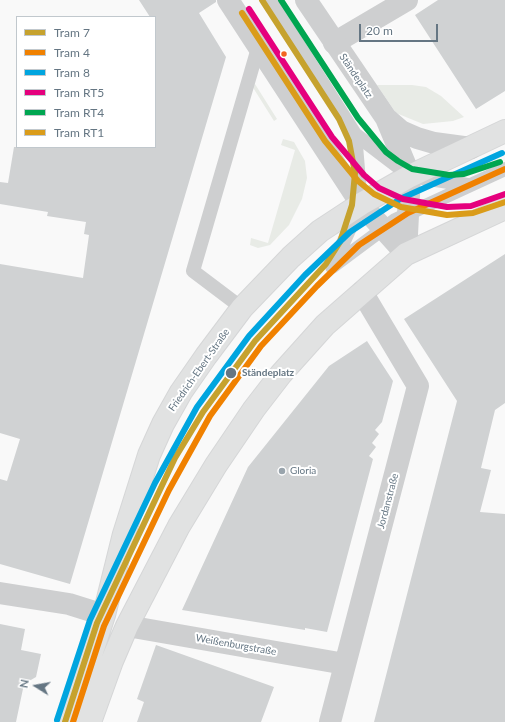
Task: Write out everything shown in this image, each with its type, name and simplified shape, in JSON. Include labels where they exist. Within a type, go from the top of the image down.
[{"type":"main road","name":"Friedrich-Ebert-Straße","points":[[69,722],[104,615],[135,497],[149,455],[163,424],[181,392],[242,308],[291,257],[320,231],[361,204],[410,176],[505,131]]},
{"type":"main road","points":[[90,722],[112,661],[127,626],[179,526],[216,465],[254,409],[281,374],[325,325],[406,254],[505,208]]},
{"type":"street","points":[[228,0],[361,204],[406,254]]},
{"type":"street","name":"Ständeplatz","points":[[306,0],[386,118],[410,176]]},
{"type":"street","points":[[334,43],[380,7],[407,0]]},
{"type":"street","points":[[386,118],[401,131],[417,138],[434,143],[471,148]]},
{"type":"street","points":[[406,254],[410,176]]},
{"type":"street","name":"Jordanstraße","points":[[330,722],[418,386],[362,292]]},
{"type":"street","points":[[0,593],[69,604],[104,615]]},
{"type":"street","name":"Weißenburgstraße","points":[[127,626],[345,664]]},
{"type":"lane","points":[[270,0],[355,134],[410,176],[468,185]]},
{"type":"lane","points":[[242,308],[193,271],[258,48]]},
{"type":"lane","points":[[355,134],[361,204],[332,267],[382,228],[408,213],[468,185],[505,170]]},
{"type":"shaded area","points":[[255,84],[277,119],[274,121],[252,86]]},
{"type":"shaded area","points":[[377,85],[412,85],[426,87],[441,96],[464,117],[453,121],[423,124],[396,113]]},
{"type":"shaded area","points":[[283,139],[294,142],[305,161],[307,178],[302,199],[289,225],[270,245],[258,248],[250,245],[251,238],[268,243],[295,150],[281,145]]},
{"type":"building","points":[[139,0],[216,0],[216,2],[199,13],[226,57],[70,584],[0,564],[0,479],[7,481],[20,439],[0,433],[0,264],[83,278],[89,235],[84,234],[86,222],[47,216],[48,212],[0,204],[0,182],[8,183],[14,147],[156,148],[156,16],[149,16]]},
{"type":"building","points":[[438,0],[505,0],[505,91],[476,109],[415,15]]},
{"type":"building","points":[[505,254],[505,403],[495,410],[481,468],[491,470],[480,512],[505,514],[505,722],[374,722],[457,401],[404,319]]},
{"type":"building","points":[[367,341],[393,381],[382,422],[375,430],[379,434],[372,443],[376,447],[369,456],[373,459],[327,632],[305,628],[305,630],[182,610],[248,467],[329,366]]},
{"type":"building","points":[[0,624],[25,629],[21,650],[41,654],[36,677],[24,684],[16,722],[0,722]]},
{"type":"building","points":[[156,645],[274,687],[261,722],[137,722],[144,702],[137,699]]},
{"type":"tram line","name":"7","points":[[65,722],[97,623],[175,458],[203,412],[255,341],[326,264],[340,242],[352,205],[355,173],[349,141],[339,119],[262,0]]},
{"type":"tram line","name":"RT4","points":[[281,0],[358,118],[386,152],[398,161],[412,169],[449,175],[464,174],[500,162]]},
{"type":"tram line","name":"RT5","points":[[249,9],[332,137],[364,175],[379,188],[403,199],[447,207],[471,206],[505,194]]},
{"type":"tram line","name":"RT1","points":[[242,13],[325,141],[358,181],[374,194],[401,207],[447,215],[473,213],[505,202]]},
{"type":"tram line","name":"8","points":[[57,720],[90,620],[155,483],[197,407],[249,336],[305,275],[350,232],[400,199],[502,153]]},
{"type":"tram line","name":"4","points":[[73,722],[104,626],[169,490],[210,416],[261,346],[317,286],[359,245],[408,213],[505,169]]},
{"type":"place","name":"Ständeplatz","points":[[231,373]]},
{"type":"place","name":"Gloria","points":[[282,471]]}]
